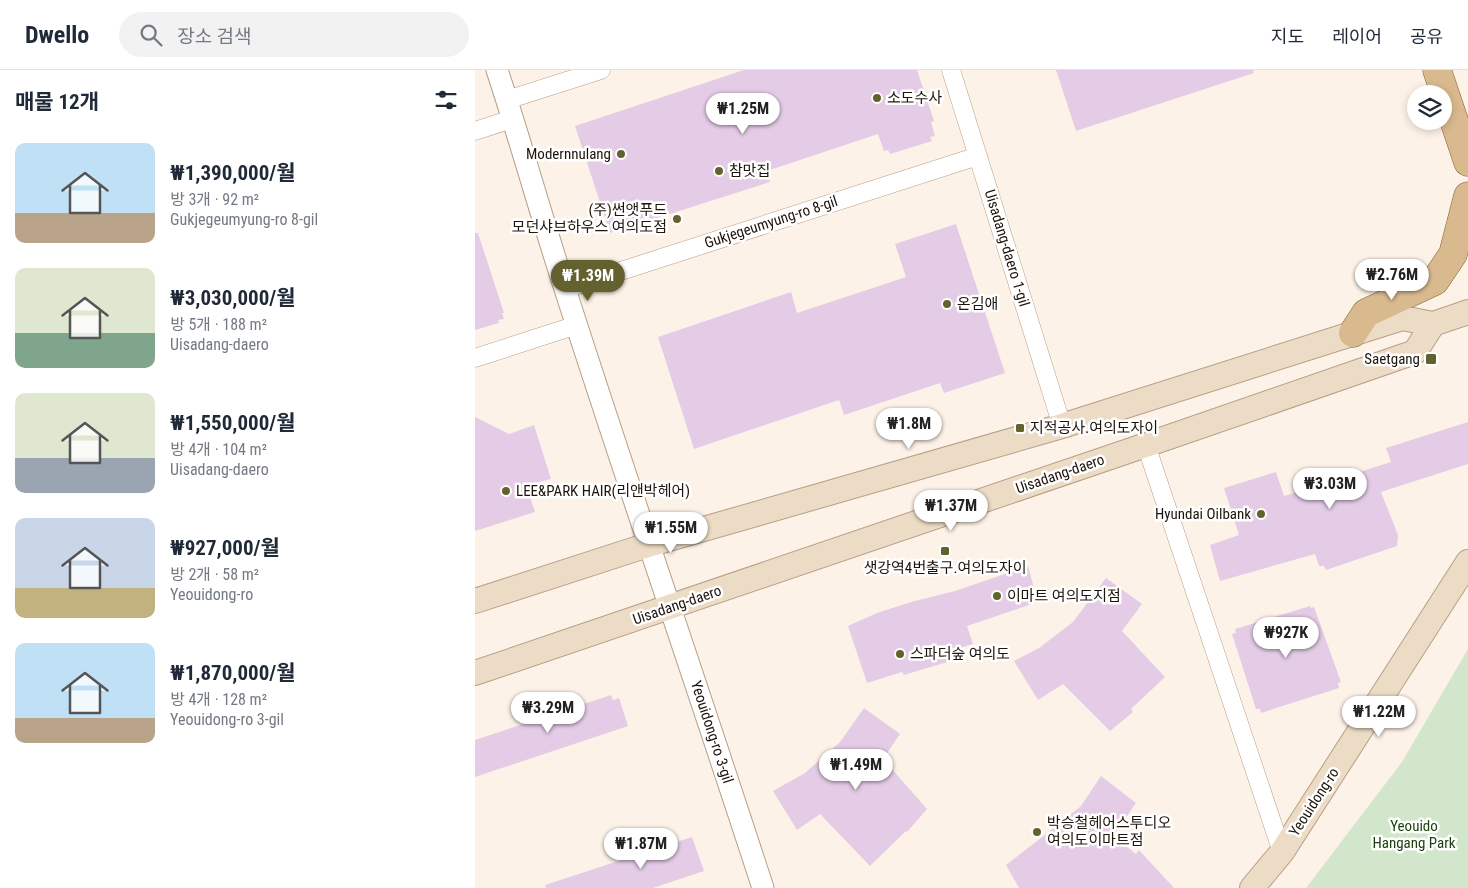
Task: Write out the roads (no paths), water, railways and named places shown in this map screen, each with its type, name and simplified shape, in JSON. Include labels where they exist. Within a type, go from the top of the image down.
[{"type":"main road","points":[[1437,70],[1468,162]]},
{"type":"main road","points":[[1353,333],[1366,313],[1435,281],[1453,254],[1468,196]]},
{"type":"main road","points":[[475,601],[648,545],[1062,426],[1402,318],[1433,324],[1468,312]]},
{"type":"main road","name":"Uisadang-daero","points":[[475,673],[1415,352],[1433,324]]},
{"type":"main road","name":"Yeouidong-ro","points":[[1252,888],[1282,852],[1468,562]]},
{"type":"street","points":[[497,70],[648,545]]},
{"type":"street","points":[[475,131],[510,109],[601,70]]},
{"type":"street","name":"Uisadang-daero 1-gil","points":[[951,70],[1062,426]]},
{"type":"street","name":"Gukjegeumyung-ro 8-gil","points":[[565,288],[978,156]]},
{"type":"street","points":[[475,358],[577,325]]},
{"type":"street","points":[[1146,445],[1282,852]]},
{"type":"street","name":"Yeouidong-ro 3-gil","points":[[648,545],[671,607],[763,888]]},
{"type":"place","name":"소도수사","points":[[877,98]]},
{"type":"place","name":"Modernnulang","points":[[621,154]]},
{"type":"place","name":"참맛집","points":[[719,171]]},
{"type":"place","name":"(주)썬앳푸드 모던샤브하우스 여의도점","points":[[677,219]]},
{"type":"place","name":"온김애","points":[[947,304]]},
{"type":"place","name":"Saetgang","points":[[1431,359]]},
{"type":"place","name":"지적공사.여의도자이","points":[[1020,428]]},
{"type":"place","name":"LEE&PARK HAIR(리앤박헤어)","points":[[506,491]]},
{"type":"place","name":"Hyundai Oilbank","points":[[1261,514]]},
{"type":"place","name":"샛강역4번출구.여의도자이","points":[[945,551]]},
{"type":"place","name":"이마트 여의도지점","points":[[997,596]]},
{"type":"place","name":"스파더숲 여의도","points":[[900,654]]},
{"type":"place","name":"박승철헤어스투디오 여의도이마트점","points":[[1037,832]]},
{"type":"park label","name":"Yeouido Hangang Park","points":[[1414,834]]}]
